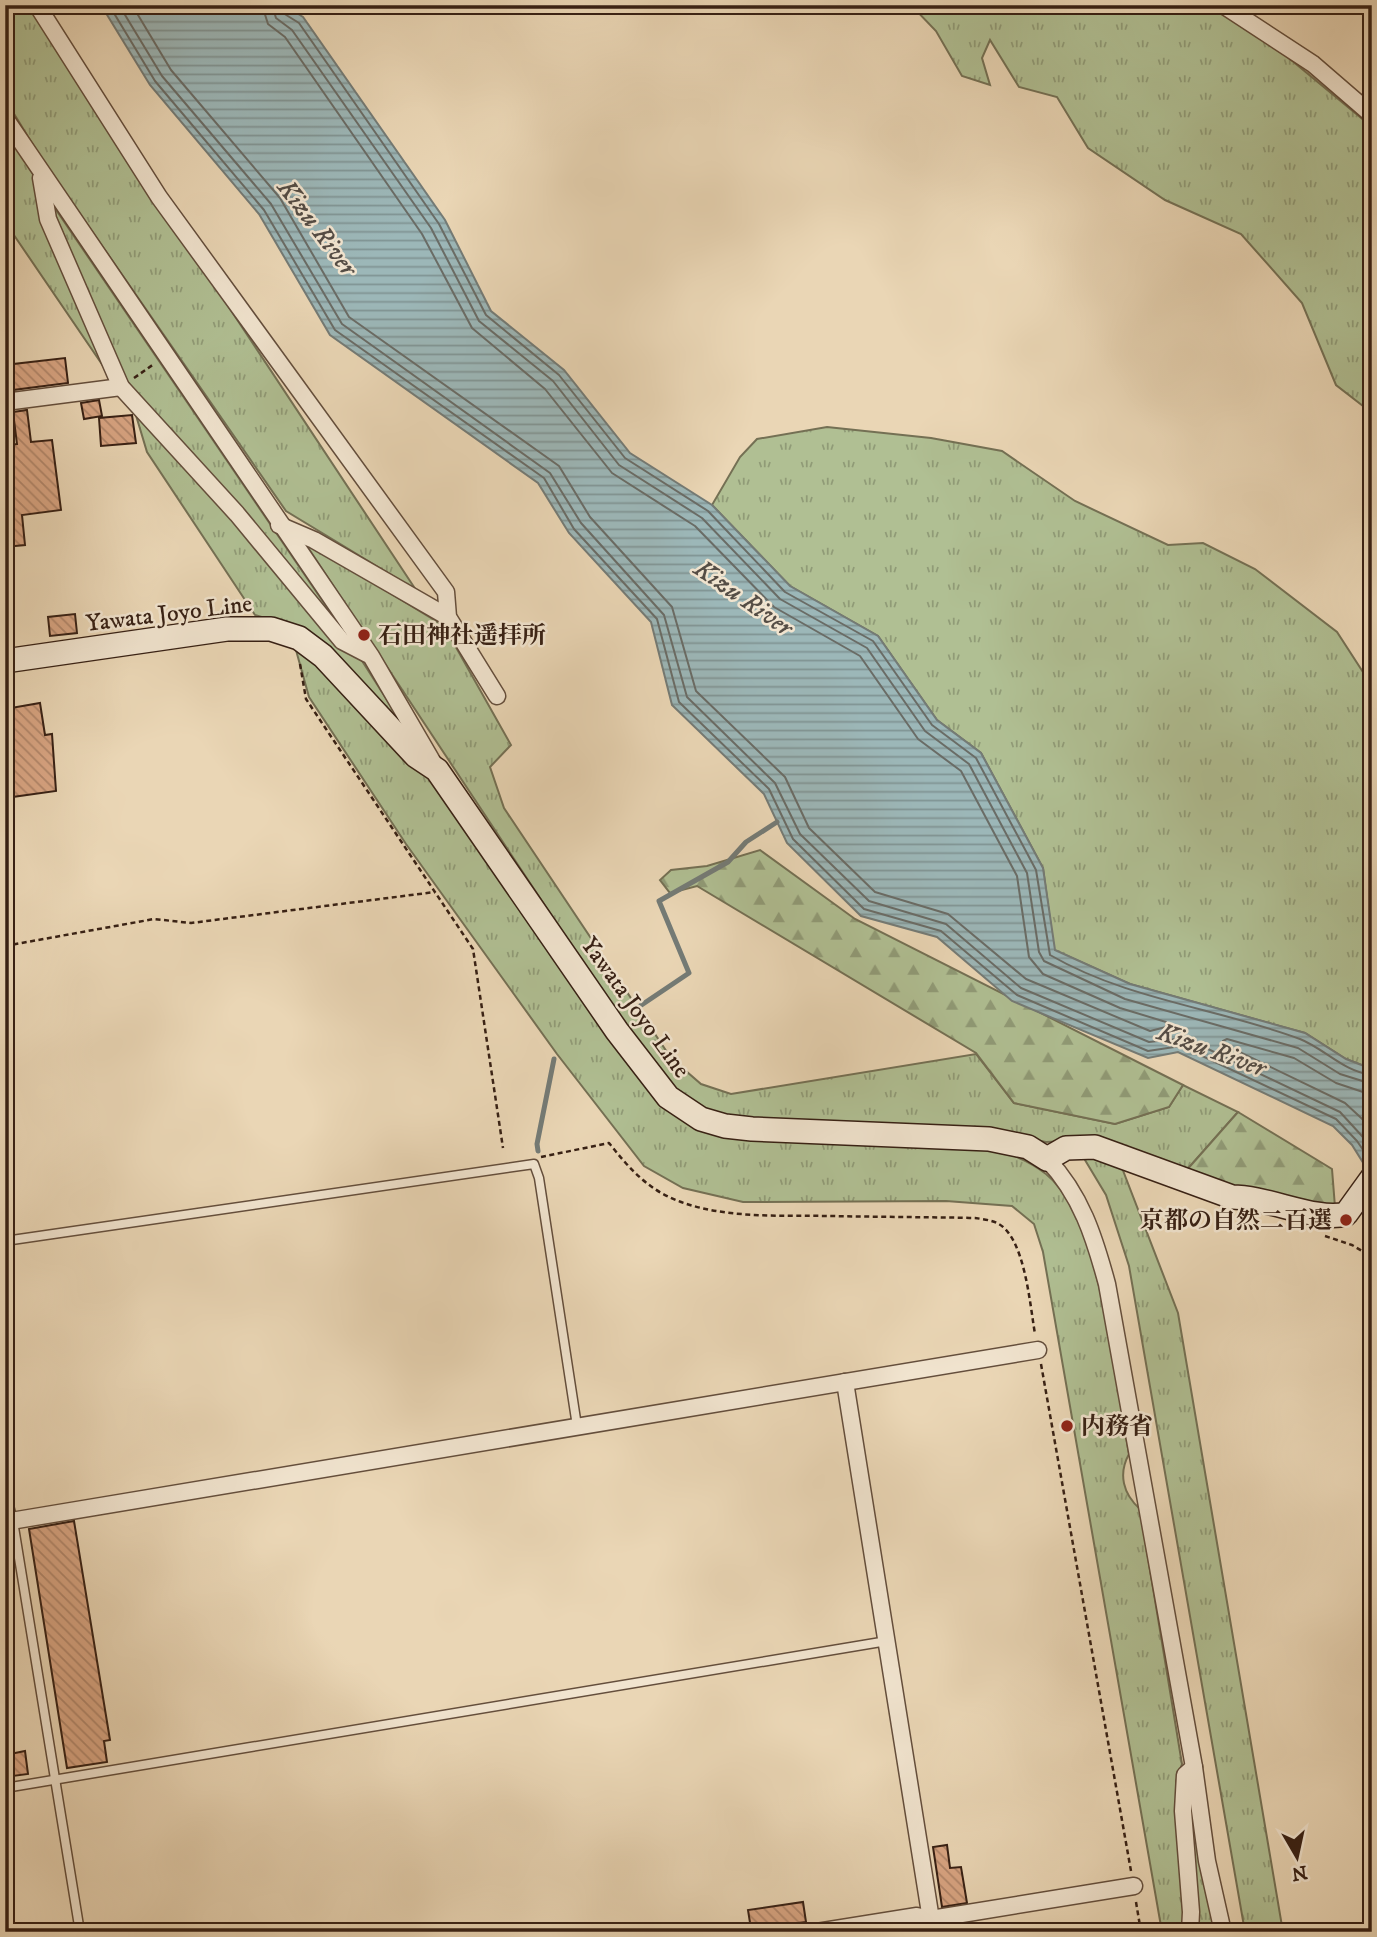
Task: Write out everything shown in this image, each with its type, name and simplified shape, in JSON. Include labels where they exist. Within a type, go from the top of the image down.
[{"type":"main road","name":"Yawata Joyo Line","points":[[5,661],[227,629],[271,629],[299,638],[323,656],[416,756],[437,770],[617,1031],[668,1097],[690,1112],[725,1126],[830,1134],[989,1139],[1028,1147],[1047,1159]]},
{"type":"main road","points":[[1047,1159],[1066,1148],[1095,1147],[1232,1197],[1255,1197],[1331,1217],[1346,1214],[1372,1178]]},
{"type":"street","points":[[37,5],[159,197],[446,592],[448,617],[497,696]]},
{"type":"street","points":[[1223,5],[1313,64],[1372,115]]},
{"type":"street","points":[[5,118],[279,525],[371,656],[437,770]]},
{"type":"street","points":[[40,172],[48,219],[121,387],[237,514],[342,641],[371,656]]},
{"type":"street","points":[[5,402],[121,387]]},
{"type":"street","points":[[279,525],[314,540],[448,617]]},
{"type":"street","points":[[1047,1159],[1065,1178],[1079,1200],[1093,1233],[1107,1284],[1194,1767],[1208,1861],[1223,1932]]},
{"type":"street","points":[[9,1522],[1038,1350]]},
{"type":"street","points":[[845,1382],[932,1925]]},
{"type":"street","points":[[1190,1932],[1191,1912],[1183,1811],[1185,1775],[1194,1767]]},
{"type":"street","points":[[817,1932],[917,1916],[932,1925],[1133,1886]]},
{"type":"lane","points":[[5,1241],[534,1164],[577,1426]]},
{"type":"lane","points":[[5,1490],[80,1932]]},
{"type":"lane","points":[[5,1788],[887,1642]]},
{"type":"path","points":[[121,387],[166,356]]},
{"type":"path","points":[[288,634],[300,665],[306,699],[473,949],[503,1147]]},
{"type":"path","points":[[5,946],[154,919],[191,923],[435,892]]},
{"type":"path","points":[[534,1164],[544,1155],[609,1143],[635,1175],[685,1204],[762,1215],[975,1218],[998,1223],[1011,1236],[1023,1265],[1141,1932]]},
{"type":"green space","points":[[5,5],[29,5],[416,590],[286,511],[41,158],[5,99]]},
{"type":"green space","points":[[911,5],[1225,5],[1372,127],[1372,413],[1336,385],[1302,303],[1241,234],[1165,200],[1088,148],[1057,97],[1019,87],[990,40],[982,58],[990,85],[962,76],[936,31]]},
{"type":"green space","points":[[5,128],[37,180],[112,379],[5,222]]},
{"type":"green space","points":[[48,198],[341,628],[412,739],[288,625],[255,615],[147,452],[126,382]]},
{"type":"green space","points":[[827,427],[931,438],[1002,451],[1075,501],[1168,545],[1203,543],[1255,569],[1337,632],[1372,686],[1372,1069],[1346,1059],[1305,1033],[1130,984],[1054,950],[1043,868],[981,753],[937,720],[878,636],[790,586],[712,505],[740,457],[757,439]]},
{"type":"green space","points":[[303,540],[444,626],[511,745],[490,767],[504,808],[671,1058],[701,1084],[731,1094],[976,1054],[1014,1103],[1115,1124],[1169,1107],[1183,1085],[1238,1112],[1185,1172],[1087,1140],[1046,1142],[991,1131],[721,1117],[681,1096],[624,1025]]},
{"type":"green space","points":[[294,643],[458,807],[610,1032],[709,1128],[992,1148],[1021,1158],[1040,1169],[1065,1196],[1080,1226],[1093,1263],[1112,1346],[1129,1454],[1124,1469],[1124,1483],[1130,1497],[1140,1509],[1182,1764],[1176,1781],[1185,1917],[1183,1932],[1162,1932],[1043,1252],[1034,1224],[1012,1206],[946,1201],[743,1202],[683,1188],[644,1166],[557,1054],[406,844],[309,697]]},
{"type":"green space","points":[[760,850],[855,919],[1183,1085],[1169,1107],[1115,1124],[1014,1103],[976,1053],[697,886],[670,893],[660,880],[671,870],[707,866]]},
{"type":"green space","points":[[1238,1112],[1332,1169],[1335,1207],[1231,1193],[1185,1172]]},
{"type":"green space","points":[[1092,1155],[1122,1168],[1178,1313],[1283,1932],[1245,1932],[1129,1266],[1106,1195],[1085,1160]]},
{"type":"green space","points":[[1191,1784],[1216,1932],[1194,1932],[1189,1847]]},
{"type":"water","name":"Kizu River","points":[[101,5],[284,5],[303,17],[445,220],[491,311],[564,370],[630,453],[712,505],[790,586],[878,636],[937,720],[981,753],[1043,868],[1055,950],[1130,984],[1305,1033],[1346,1059],[1372,1069],[1372,1177],[1352,1145],[1333,1126],[1178,1052],[1148,1058],[1012,1001],[937,937],[861,916],[787,843],[764,794],[672,705],[651,622],[569,533],[538,483],[330,335],[259,214],[150,85]]},
{"type":"building","points":[[65,358],[68,383],[5,391],[5,365]]},
{"type":"building","points":[[99,400],[102,416],[84,419],[81,403]]},
{"type":"building","points":[[27,410],[31,442],[52,440],[61,510],[22,515],[25,545],[5,547],[5,445],[17,444],[13,412]]},
{"type":"building","points":[[132,415],[136,443],[101,446],[99,418]]},
{"type":"building","points":[[75,614],[77,633],[50,636],[48,617]]},
{"type":"building","points":[[40,703],[45,735],[52,734],[56,791],[5,798],[5,709]]},
{"type":"building","points":[[74,1521],[110,1740],[104,1741],[107,1762],[67,1768],[29,1529]]},
{"type":"building","points":[[25,1751],[28,1774],[13,1776],[10,1754]]},
{"type":"building","points":[[947,1845],[950,1868],[961,1867],[967,1903],[942,1907],[933,1847]]},
{"type":"building","points":[[803,1902],[806,1922],[751,1929],[748,1910]]},
{"type":"waterway","points":[[640,1006],[689,973],[659,901],[728,862],[746,842],[777,822]]},
{"type":"waterway","points":[[538,1151],[537,1144],[554,1059]]},
{"type":"place","name":"石田神社遥拝所","points":[[364,635]]},
{"type":"place","name":"京都の自然二百選","points":[[1346,1220]]},
{"type":"place","name":"内務省","points":[[1067,1426]]}]
